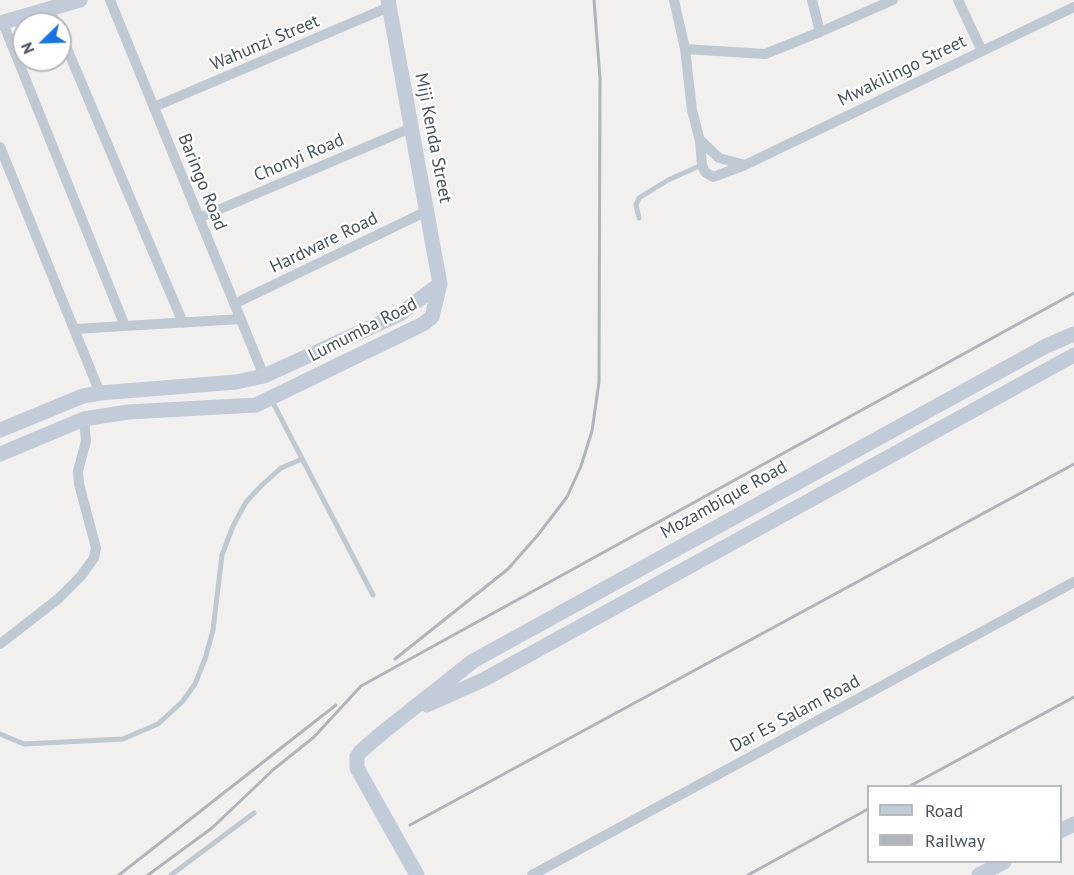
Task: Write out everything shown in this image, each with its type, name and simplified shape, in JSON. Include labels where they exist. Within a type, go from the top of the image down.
[{"type":"street","points":[[80,0],[1,23],[125,326]]},
{"type":"street","name":"Baringo Road","points":[[110,0],[264,376]]},
{"type":"street","points":[[674,0],[685,49],[692,110],[700,141],[702,165]]},
{"type":"street","points":[[812,0],[820,32]]},
{"type":"street","points":[[685,49],[765,54],[893,0]]},
{"type":"street","points":[[958,0],[982,51]]},
{"type":"street","name":"Wahunzi Street","points":[[154,107],[388,4]]},
{"type":"street","name":"Miji Kenda Street","points":[[388,4],[440,284]]},
{"type":"street","name":"Mwakilingo Street","points":[[702,165],[707,174],[712,177],[745,165],[1074,7]]},
{"type":"street","points":[[72,60],[183,323]]},
{"type":"street","name":"Chonyi Road","points":[[199,218],[411,128]]},
{"type":"street","points":[[700,141],[719,158],[745,165]]},
{"type":"street","points":[[0,147],[100,393]]},
{"type":"street","name":"Hardware Road","points":[[234,304],[427,211]]},
{"type":"street","name":"Lumumba Road","points":[[0,430],[76,399],[100,393],[236,382],[264,376],[413,307],[440,284]]},
{"type":"street","name":"Lumumba Road","points":[[0,454],[84,419],[128,412],[256,405],[423,324],[432,317],[440,284]]},
{"type":"street","points":[[75,329],[241,319]]},
{"type":"street","points":[[363,332],[371,350]]},
{"type":"street","name":"Mozambique Road","points":[[417,875],[364,780],[356,762],[360,752],[473,661],[1016,362],[1074,334]]},
{"type":"street","name":"Mozambique Road","points":[[403,717],[483,680],[1074,356]]},
{"type":"street","points":[[0,645],[58,599],[81,576],[94,558],[96,548],[79,484],[78,471],[86,441],[84,419]]},
{"type":"street","name":"Dar Es Salam Road","points":[[532,875],[1074,582]]},
{"type":"street","points":[[979,875],[1000,863]]},
{"type":"lane","points":[[639,218],[636,205],[639,198],[668,180],[702,165]]},
{"type":"lane","points":[[271,398],[373,595]]},
{"type":"lane","points":[[0,734],[24,744],[123,739],[158,724],[182,702],[195,684],[213,630],[222,555],[233,526],[246,502],[281,468],[302,459]]},
{"type":"lane","points":[[171,875],[254,813]]},
{"type":"railway","points":[[395,659],[508,569],[537,536],[567,497],[581,466],[592,431],[599,382],[600,78],[594,0]]},
{"type":"railway","points":[[148,875],[212,828],[274,769],[314,737],[361,686],[1074,293]]},
{"type":"railway","points":[[410,825],[1074,464]]},
{"type":"railway","points":[[912,785],[1074,697]]},
{"type":"railway","points":[[119,875],[336,705]]},
{"type":"railway","points":[[748,875],[867,810]]}]
